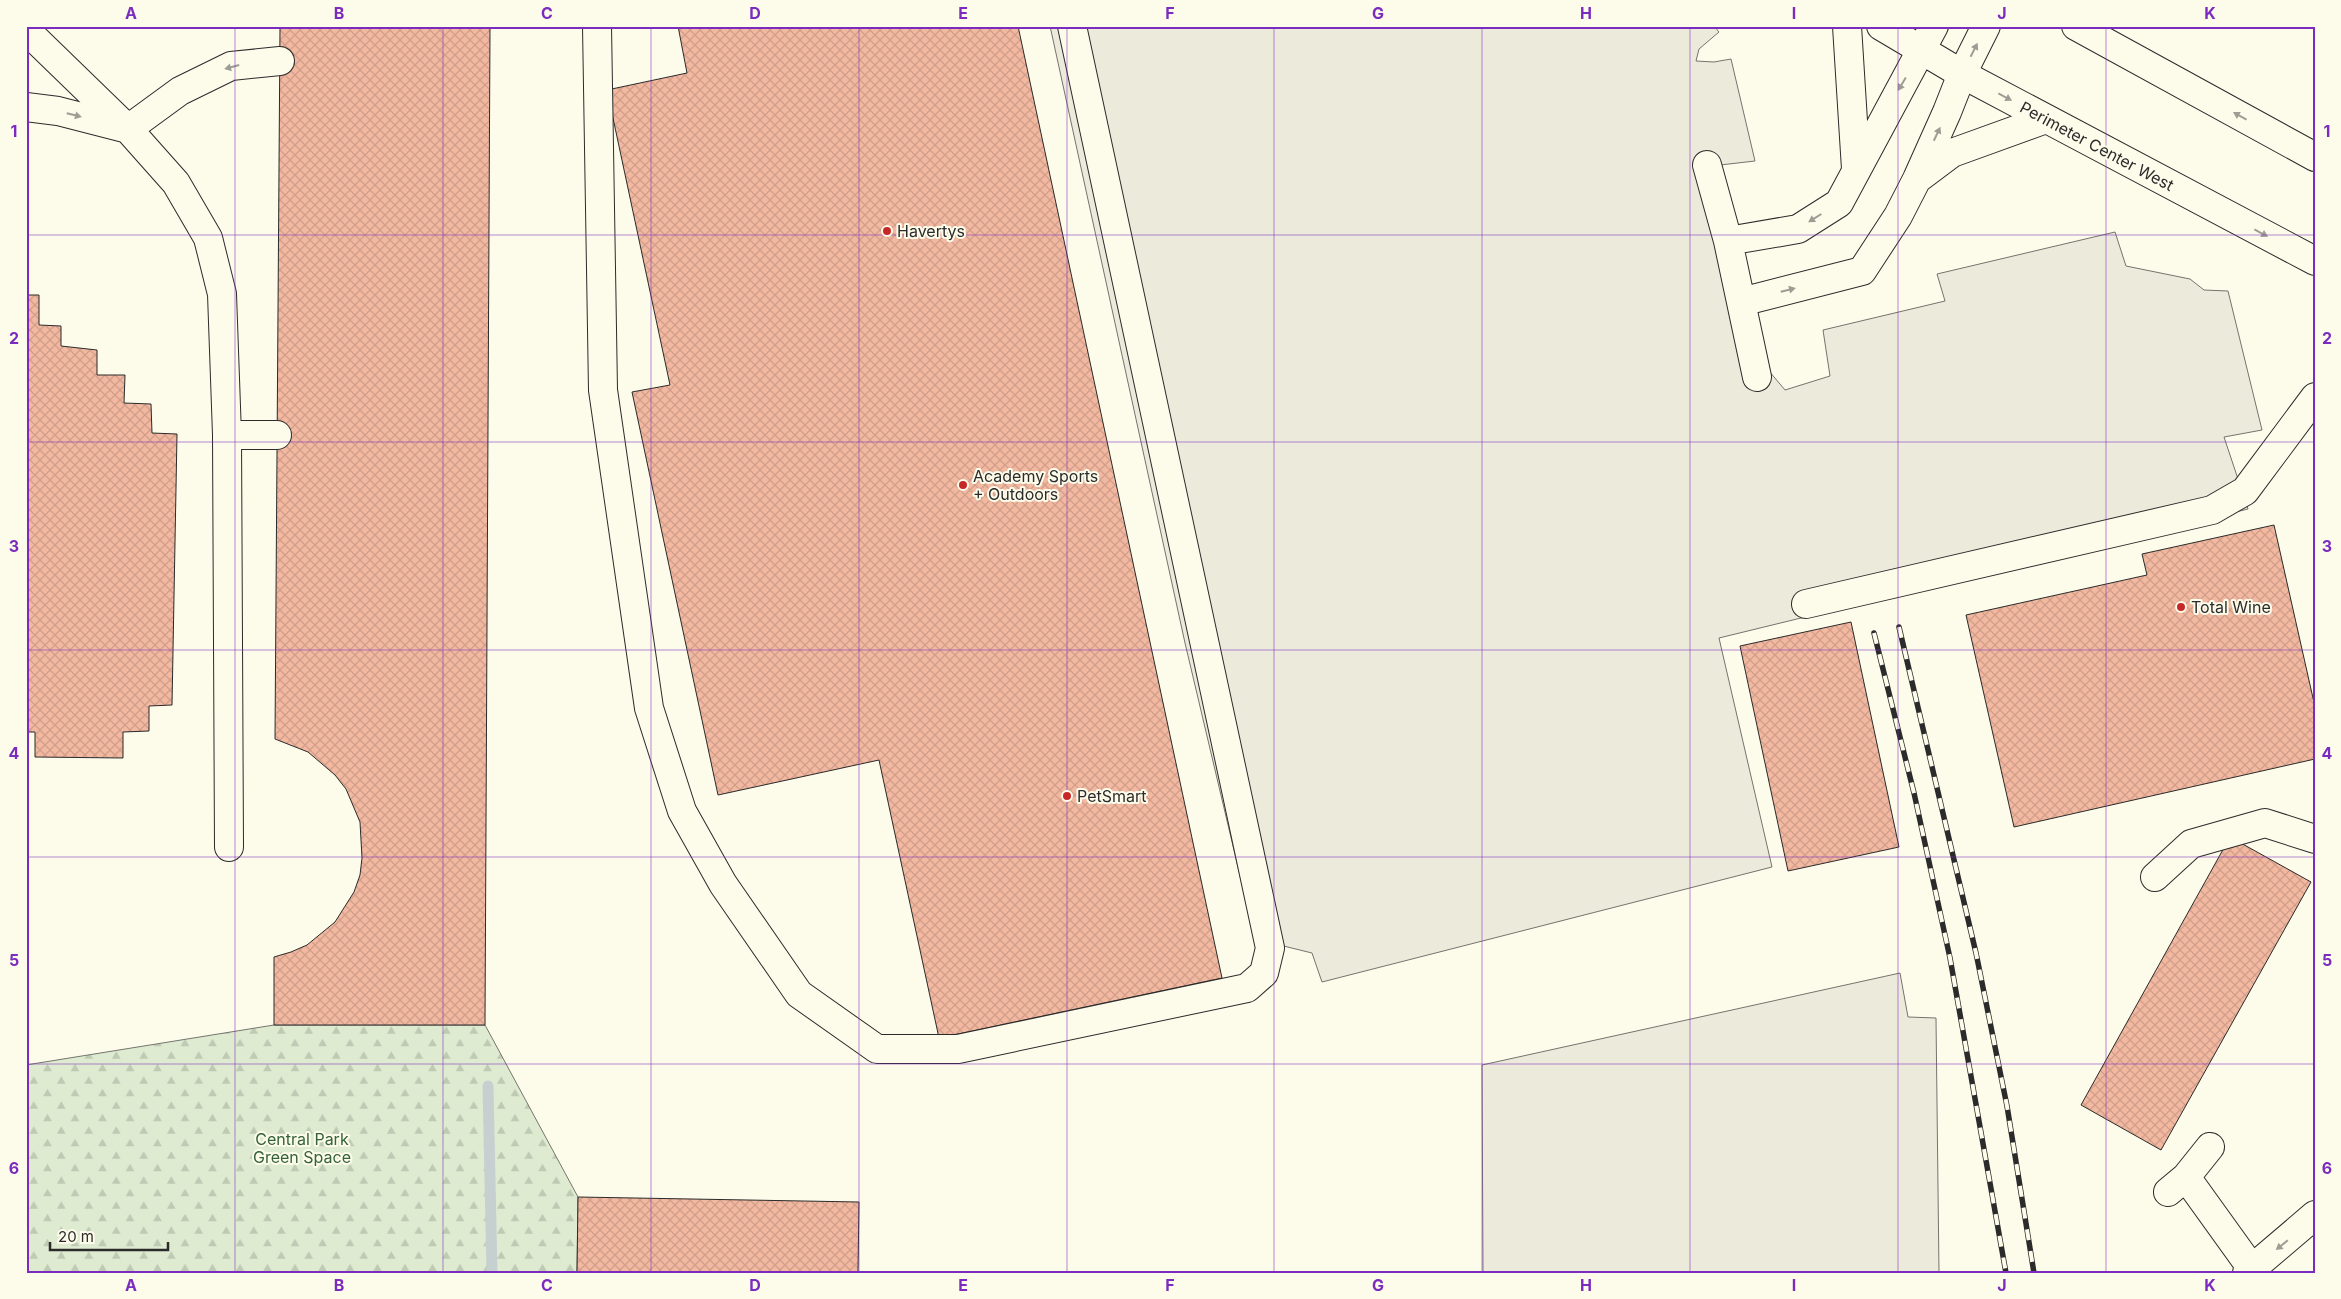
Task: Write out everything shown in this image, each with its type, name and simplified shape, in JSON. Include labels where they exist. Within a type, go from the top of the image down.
[{"type":"main road","points":[[596,26],[603,390],[649,708],[682,812],[723,884],[798,994],[876,1049],[958,1049],[1247,988],[1264,973],[1270,948],[1072,26]]},
{"type":"main road","points":[[1847,26],[1856,170]]},
{"type":"main road","name":"Perimeter Center West","points":[[1881,26],[1962,74],[2315,261]]},
{"type":"main road","points":[[1728,241],[1798,229],[1839,203],[1934,26]]},
{"type":"main road","points":[[1741,302],[1862,271],[1898,216],[1917,179],[1948,112],[1962,74],[1986,26]]},
{"type":"main road","points":[[2076,26],[2315,157]]},
{"type":"main road","points":[[26,30],[128,129],[176,183],[208,238],[222,294],[226,435],[229,847]]},
{"type":"main road","points":[[26,107],[58,111],[128,129],[180,92],[231,66],[280,61]]},
{"type":"main road","points":[[1917,179],[1952,152],[2046,119]]},
{"type":"main road","points":[[1707,165],[1728,241],[1757,377]]},
{"type":"main road","points":[[1806,604],[2212,510],[2245,491],[2315,397]]},
{"type":"main road","points":[[226,435],[277,435]]},
{"type":"main road","points":[[2155,877],[2191,844],[2265,823],[2315,839]]},
{"type":"main road","points":[[2210,1147],[2177,1185],[2251,1272],[2315,1215]]},
{"type":"green space","name":"Central Park Green Space","points":[[274,1025],[485,1025],[578,1197],[577,1273],[26,1273],[26,1065]]},
{"type":"shaded area","points":[[1050,26],[1714,26],[1719,32],[1699,49],[1696,61],[1714,62],[1731,59],[1755,161],[1720,165],[1769,371],[1785,390],[1830,376],[1823,330],[1945,301],[1937,274],[2115,232],[2126,266],[2190,279],[2204,290],[2228,291],[2262,430],[2224,437],[2248,509],[1719,638],[1772,867],[1322,982],[1312,953],[1255,939],[1185,643]]},
{"type":"shaded area","points":[[1900,973],[1908,1017],[1936,1018],[1939,1273],[1483,1273],[1482,1065]]},
{"type":"building","points":[[280,26],[490,26],[485,1025],[274,1025],[274,957],[307,945],[335,922],[354,892],[360,875],[362,858],[360,822],[346,789],[335,775],[308,752],[275,739]]},
{"type":"building","points":[[678,26],[1018,26],[1222,978],[939,1038],[879,760],[718,795],[632,392],[670,385],[607,90],[687,73]]},
{"type":"building","points":[[26,295],[39,295],[39,325],[61,326],[61,346],[97,350],[97,375],[125,375],[124,403],[151,404],[152,433],[177,434],[172,705],[149,706],[149,731],[123,732],[123,758],[35,757],[35,732],[26,732]]},
{"type":"building","points":[[2274,525],[2315,707],[2315,759],[2014,827],[1966,615],[2147,575],[2142,554]]},
{"type":"building","points":[[1851,622],[1899,847],[1788,871],[1740,646]]},
{"type":"building","points":[[2230,837],[2311,882],[2161,1150],[2081,1105]]},
{"type":"building","points":[[578,1197],[859,1202],[858,1273],[577,1273]]},
{"type":"waterway","points":[[488,1086],[492,1273]]},
{"type":"railway","points":[[1899,627],[1976,953],[2007,1106],[2034,1273]]},
{"type":"railway","points":[[1874,633],[1914,793],[1950,958],[2006,1273]]},
{"type":"place","name":"Havertys","points":[[887,231]]},
{"type":"place","name":"Academy Sports + Outdoors","points":[[963,485]]},
{"type":"place","name":"Total Wine","points":[[2181,607]]},
{"type":"place","name":"PetSmart","points":[[1067,796]]}]
